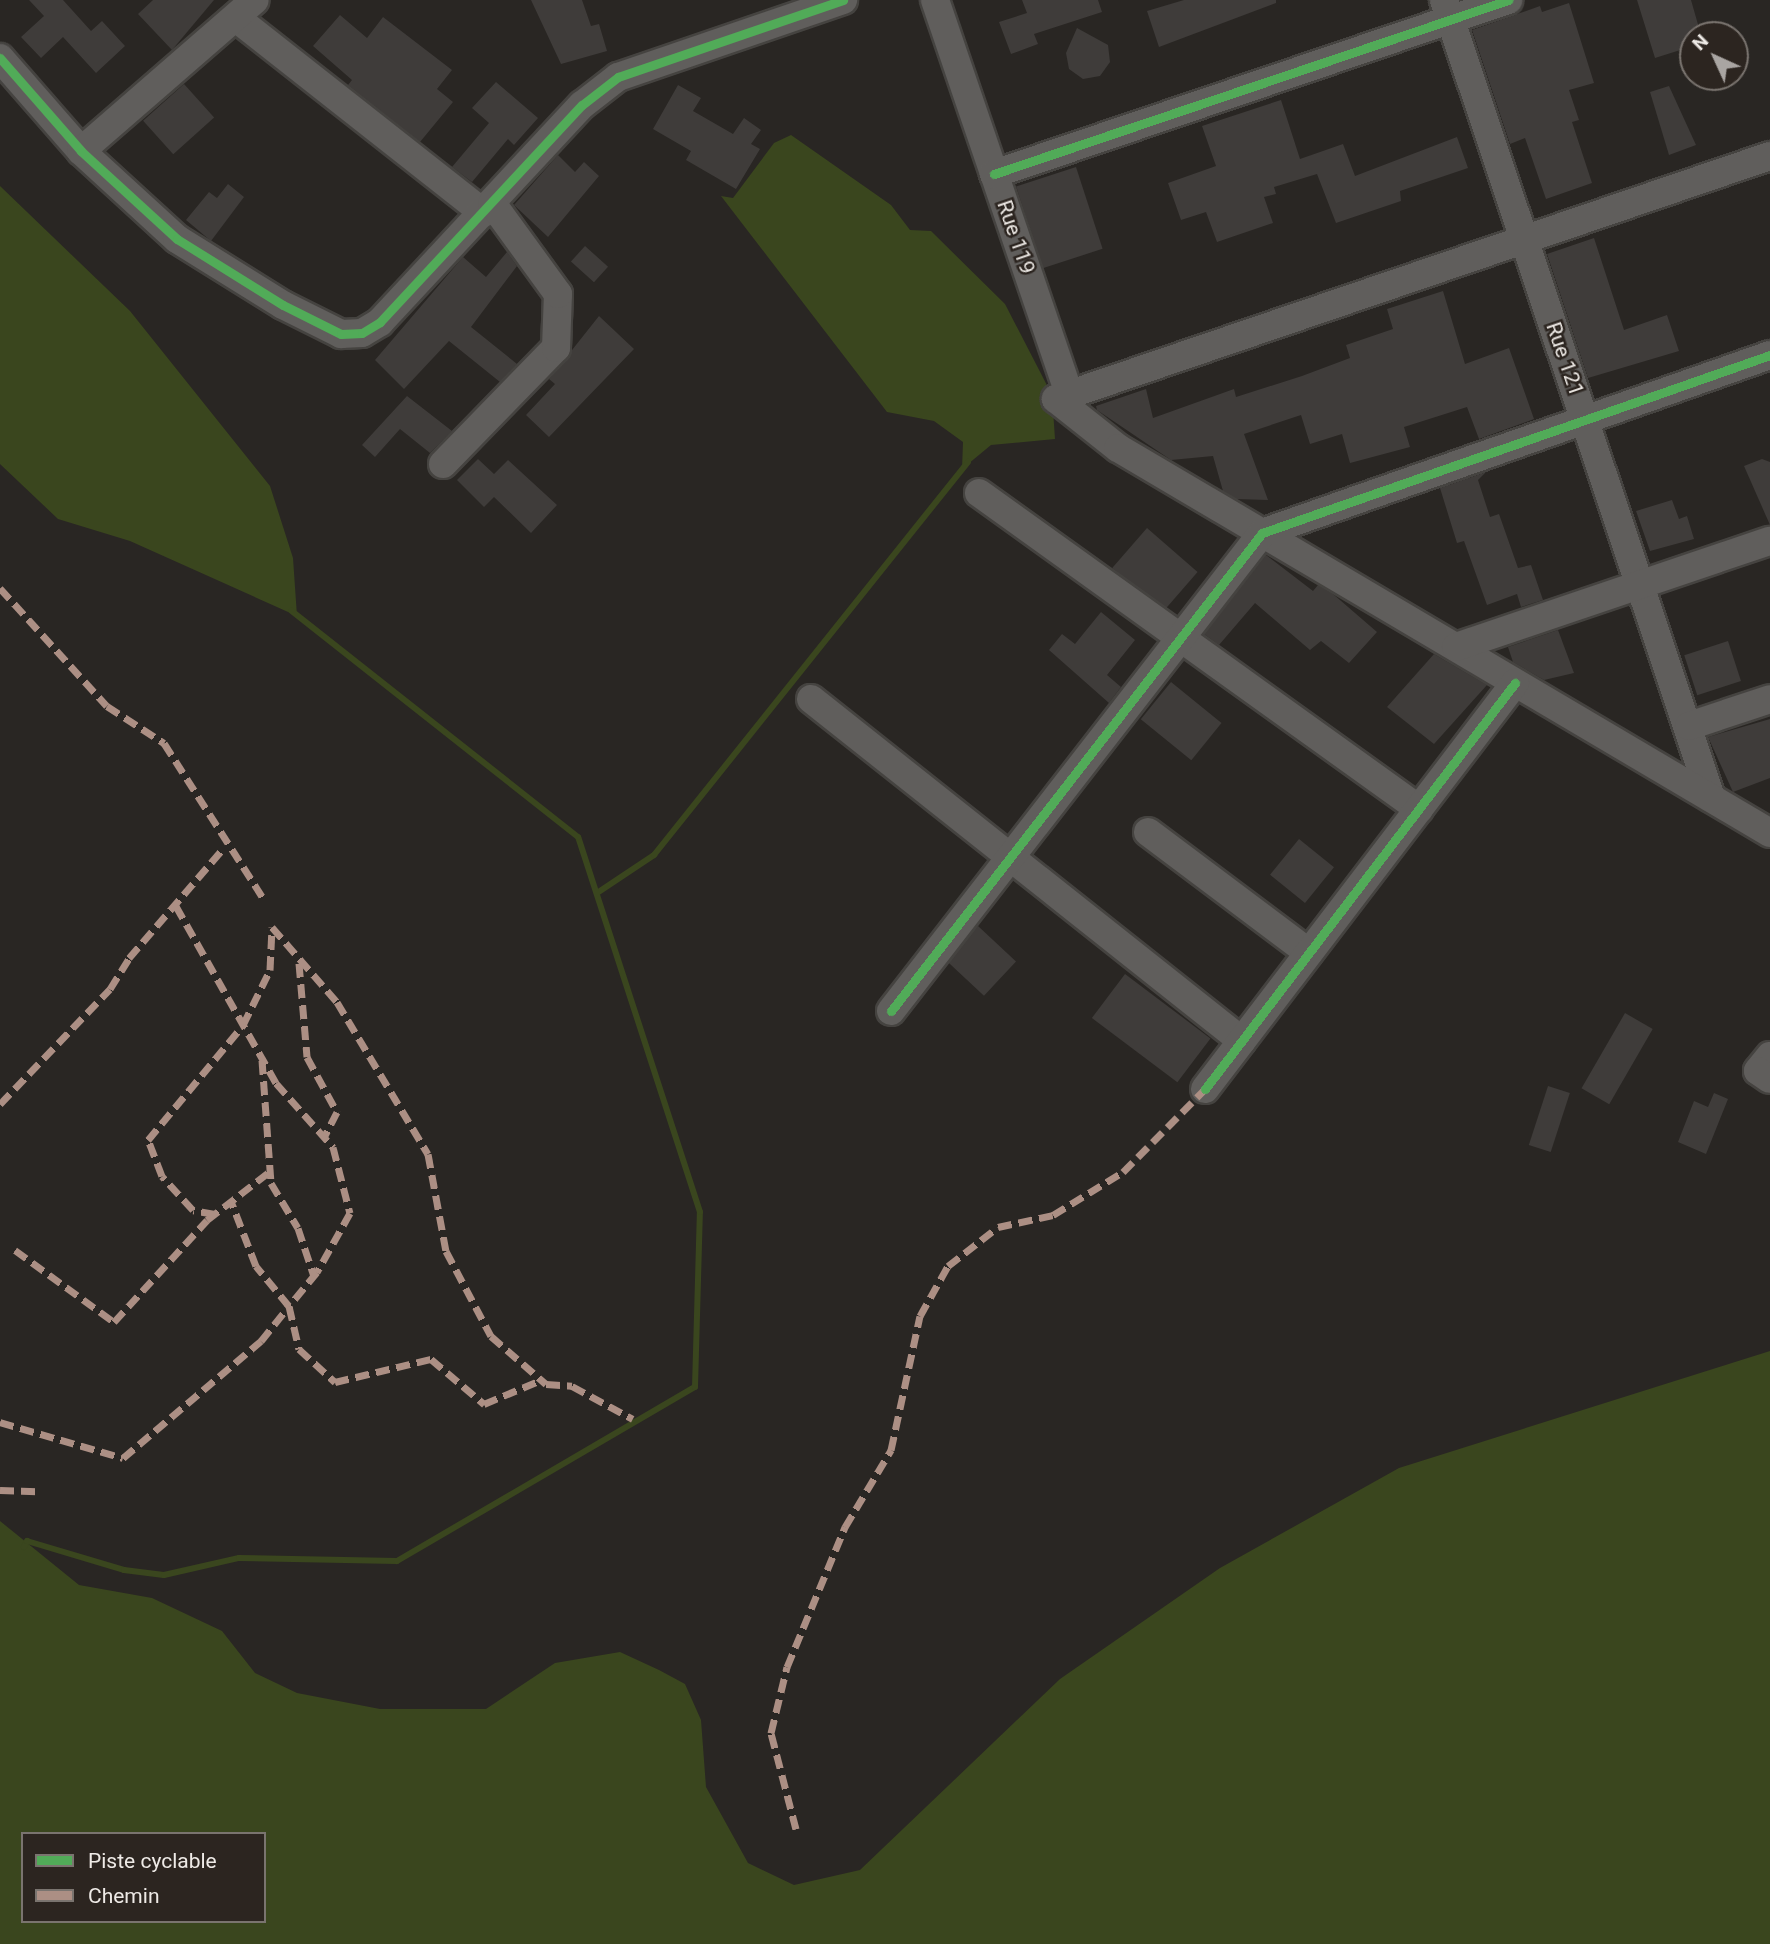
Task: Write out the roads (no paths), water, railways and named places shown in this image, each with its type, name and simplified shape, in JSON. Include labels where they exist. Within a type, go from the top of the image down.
[{"type":"street","points":[[0,58],[81,151],[205,260],[341,334],[362,334],[380,322],[582,105],[618,77],[844,0]]},
{"type":"street","name":"Rue 119","points":[[935,0],[995,174],[1062,396]]},
{"type":"street","points":[[995,174],[1447,10],[1508,0]]},
{"type":"street","points":[[81,151],[245,9],[488,208],[558,295],[556,348],[443,464]]},
{"type":"street","name":"Rue 121","points":[[1447,10],[1711,798]]},
{"type":"street","points":[[1770,156],[1062,396],[1118,448],[1770,833]]},
{"type":"street","points":[[891,1011],[1262,533],[1770,355]]},
{"type":"street","points":[[979,493],[1179,640],[1419,809]]},
{"type":"street","points":[[1455,648],[1770,541]]},
{"type":"street","points":[[1205,1090],[1515,682]]},
{"type":"street","points":[[811,699],[1242,1041]]},
{"type":"street","points":[[1689,726],[1770,699]]},
{"type":"street","points":[[1148,832],[1309,953]]},
{"type":"street","points":[[1770,1056],[1758,1071],[1770,1079]]},
{"type":"waterway","points":[[597,893],[654,855],[968,462]]},
{"type":"waterway","points":[[24,1547],[27,1541],[124,1570],[164,1575],[239,1558],[397,1561],[695,1387],[700,1212],[578,837],[292,611]]}]
